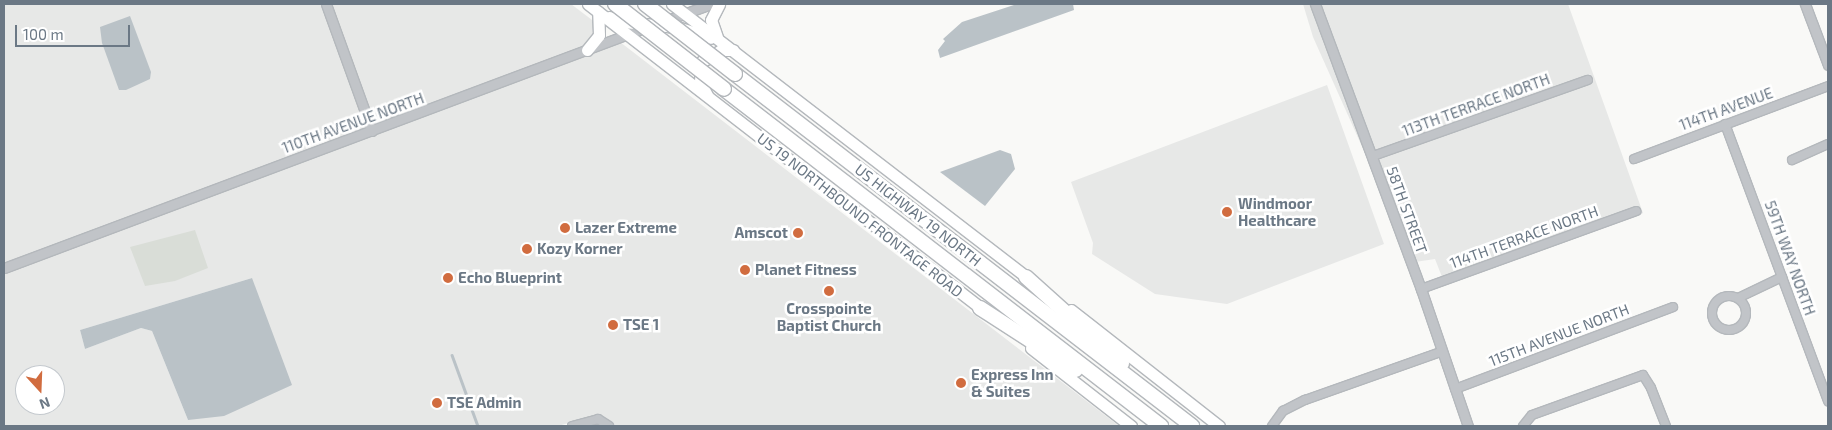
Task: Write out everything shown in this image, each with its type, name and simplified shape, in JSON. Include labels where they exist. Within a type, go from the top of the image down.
[{"type":"highway","name":"US HIGHWAY 19 NORTH","points":[[615,4],[1161,426]]},
{"type":"highway","name":"US HIGHWAY 19 NORTH","points":[[645,4],[1189,424]]},
{"type":"highway","points":[[1026,277],[1189,424]]},
{"type":"highway","points":[[980,308],[1140,410]]},
{"type":"main road","name":"US 19 NORTHBOUND FRONTAGE ROAD","points":[[588,4],[1131,426]]},
{"type":"main road","points":[[649,4],[674,71]]},
{"type":"main road","points":[[672,4],[1219,426]]},
{"type":"main road","points":[[719,4],[711,20],[719,40]]},
{"type":"main road","points":[[587,50],[599,35],[598,12],[622,22],[655,24],[719,40]]},
{"type":"main road","points":[[708,98],[700,82],[700,62],[721,50],[733,50]]},
{"type":"street","points":[[326,4],[372,131]]},
{"type":"street","name":"110TH AVENUE NORTH","points":[[4,268],[711,4]]},
{"type":"street","name":"58TH STREET","points":[[1315,4],[1373,156],[1468,426]]},
{"type":"street","points":[[1805,4],[1828,65]]},
{"type":"street","name":"113TH TERRACE NORTH","points":[[1373,156],[1588,80]]},
{"type":"street","name":"114TH AVENUE","points":[[1634,159],[1828,86]]},
{"type":"street","name":"59TH WAY NORTH","points":[[1725,124],[1828,402]]},
{"type":"street","points":[[1792,160],[1828,144]]},
{"type":"street","name":"114TH TERRACE NORTH","points":[[1421,289],[1636,211]]},
{"type":"street","points":[[1738,298],[1746,309],[1744,322],[1733,329],[1720,327],[1713,316],[1715,304],[1726,296],[1738,298],[1782,277]]},
{"type":"street","name":"115TH AVENUE NORTH","points":[[1455,389],[1673,307]]},
{"type":"street","points":[[1272,426],[1283,411],[1306,400],[1443,351]]},
{"type":"street","points":[[1523,426],[1532,415],[1643,375],[1651,388],[1666,426]]},
{"type":"street","points":[[572,426],[598,420],[609,426]]},
{"type":"shaded area","points":[[4,4],[321,4],[367,128],[4,263]]},
{"type":"shaded area","points":[[330,4],[571,4],[596,23],[595,33],[585,46],[375,125]]},
{"type":"shaded area","points":[[1017,4],[1073,4],[1074,10],[940,58],[938,50],[945,41],[943,39],[962,22]]},
{"type":"shaded area","points":[[1303,4],[1311,4],[1376,178],[1313,37]]},
{"type":"shaded area","points":[[1320,4],[1568,4],[1643,213],[1639,215],[1638,206],[1442,277],[1435,259],[1415,262],[1378,159],[1593,83],[1590,74],[1375,151]]},
{"type":"shaded area","points":[[130,16],[151,72],[150,79],[126,90],[119,90],[102,43],[100,27]]},
{"type":"shaded area","points":[[620,42],[1119,426],[613,426],[597,415],[558,426],[5,426],[4,272]],"holes":[[[252,278],[188,420],[152,331],[141,328],[85,349],[80,330]]]},
{"type":"shaded area","name":"Windmoor Healthcare","points":[[1327,85],[1384,244],[1227,304],[1155,294],[1092,254],[1093,243],[1071,182]]},
{"type":"shaded area","points":[[1000,150],[1011,154],[1015,169],[985,206],[940,172]]},
{"type":"shaded area","points":[[195,230],[208,268],[175,281],[145,286],[130,247]]},
{"type":"shaded area","points":[[252,278],[292,385],[224,416],[188,420],[152,331],[141,328],[85,349],[80,330]]},
{"type":"waterway","points":[[452,355],[478,426]]},
{"type":"place","name":"Windmoor Healthcare","points":[[1227,212]]},
{"type":"place","name":"Lazer Extreme","points":[[565,228]]},
{"type":"place","name":"Amscot","points":[[798,233]]},
{"type":"place","name":"Kozy Korner","points":[[527,249]]},
{"type":"place","name":"Planet Fitness","points":[[745,270]]},
{"type":"place","name":"Echo Blueprint","points":[[448,278]]},
{"type":"place","name":"Crosspointe Baptist Church","points":[[829,291]]},
{"type":"place","name":"TSE 1","points":[[613,325]]},
{"type":"place","name":"Express Inn & Suites","points":[[961,383]]},
{"type":"place","name":"TSE Admin","points":[[437,403]]}]
